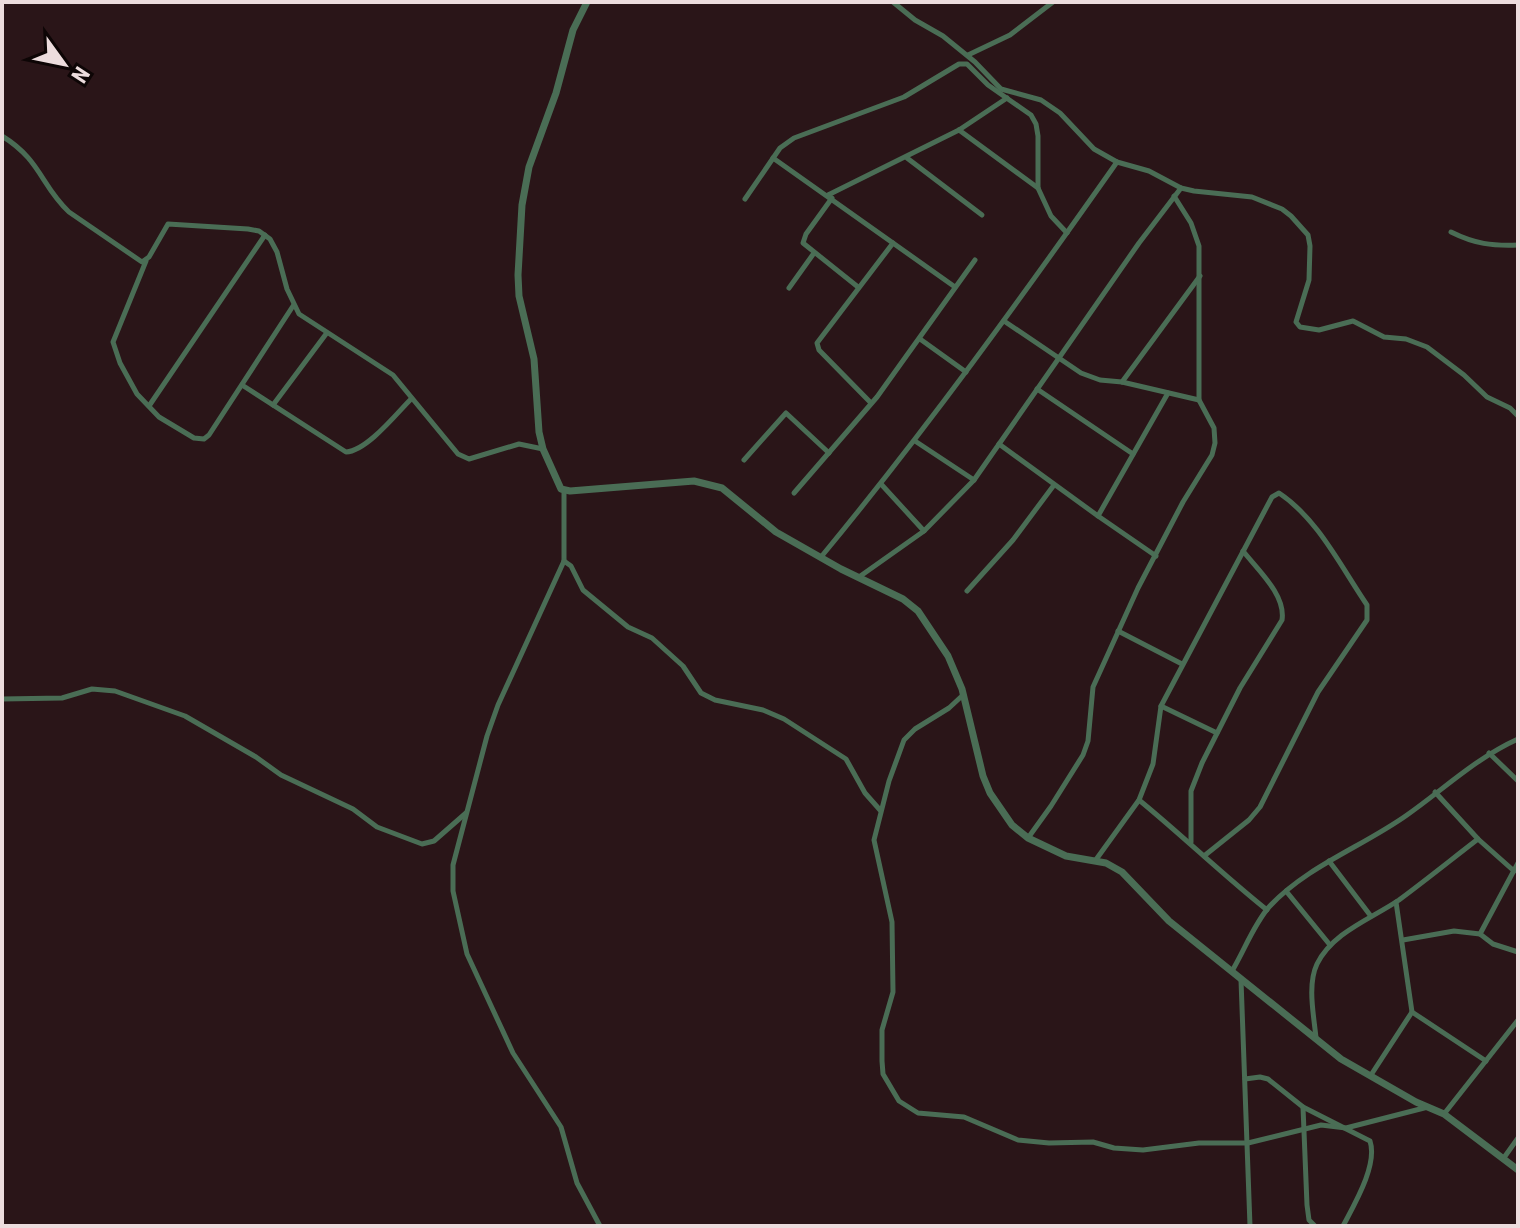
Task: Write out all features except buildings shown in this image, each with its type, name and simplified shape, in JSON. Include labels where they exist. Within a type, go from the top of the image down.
[{"type":"street","points":[[587,2],[573,30],[556,93],[538,137],[522,205],[519,296],[534,359],[543,449],[564,491],[564,561],[498,705],[487,736],[453,865],[453,891],[467,954],[513,1053],[561,1127],[577,1183],[600,1226]]},
{"type":"street","points":[[893,2],[967,55],[1001,89],[1041,100],[1060,113],[1094,149],[1117,162],[1149,171],[1181,188],[1264,201],[1282,209],[1308,235],[1311,262],[1296,322],[1300,327],[1319,330],[1353,321],[1384,337],[1406,339],[1427,347],[1487,397],[1510,408],[1518,416]]},
{"type":"street","points":[[967,55],[1010,35],[1053,2]]},
{"type":"street","points":[[745,199],[780,148],[794,138],[904,97],[959,64],[972,68],[988,85],[1031,115],[1036,124],[1038,188],[1051,216],[1067,233]]},
{"type":"street","points":[[858,287],[814,253],[803,240],[830,197],[959,130],[1007,98]]},
{"type":"street","points":[[959,130],[1038,188]]},
{"type":"street","points":[[2,136],[29,156],[69,212],[133,257],[146,261]]},
{"type":"street","points":[[773,158],[955,287]]},
{"type":"street","points":[[907,158],[982,215]]},
{"type":"street","points":[[821,557],[915,441],[1117,162]]},
{"type":"street","points":[[859,577],[924,531],[974,480],[1181,188]]},
{"type":"street","points":[[1028,838],[1083,755],[1088,741],[1093,687],[1138,588],[1183,502],[1212,455],[1215,443],[1214,428],[1199,400],[1199,246],[1191,223],[1174,196]]},
{"type":"street","points":[[293,306],[204,439],[194,438],[179,429],[137,394],[120,363],[113,342],[146,261],[168,224],[248,229],[266,235],[277,252],[293,306],[299,314],[393,375],[447,443],[465,458],[519,444],[543,449]]},
{"type":"street","points":[[1451,232],[1472,243],[1518,245]]},
{"type":"street","points":[[149,406],[266,235]]},
{"type":"street","points":[[871,403],[819,350],[817,343],[893,243]]},
{"type":"street","points":[[789,288],[814,253]]},
{"type":"street","points":[[794,493],[871,403],[975,260]]},
{"type":"street","points":[[1122,382],[1201,275]]},
{"type":"street","points":[[1004,321],[1081,373],[1100,380],[1199,400]]},
{"type":"street","points":[[273,405],[326,334]]},
{"type":"street","points":[[920,339],[966,372]]},
{"type":"street","points":[[242,385],[339,448],[352,452],[380,431],[411,399]]},
{"type":"street","points":[[1037,389],[1133,454]]},
{"type":"street","points":[[1098,516],[1168,393]]},
{"type":"street","points":[[744,460],[786,413],[829,453]]},
{"type":"street","points":[[915,441],[974,480]]},
{"type":"street","points":[[999,444],[1156,556]]},
{"type":"street","points":[[564,491],[694,481],[711,483],[747,506],[776,532],[903,599],[918,611],[948,656],[964,694],[983,776],[990,793],[1012,825],[1028,838],[1066,856],[1106,863],[1122,872],[1169,921],[1341,1059],[1444,1114],[1518,1170]]},
{"type":"street","points":[[881,484],[924,531]]},
{"type":"street","points":[[967,591],[1013,540],[1054,485]]},
{"type":"street","points":[[1095,861],[1139,800],[1153,764],[1161,706],[1272,497],[1279,493],[1295,503],[1319,535],[1367,605],[1367,620],[1318,692],[1260,807],[1249,820],[1204,856]]},
{"type":"street","points":[[1191,842],[1191,791],[1247,675],[1282,620],[1283,610],[1275,593],[1243,551]]},
{"type":"street","points":[[564,561],[577,575],[583,590],[628,627],[652,638],[683,666],[701,693],[715,700],[763,710],[784,719],[846,759],[865,793],[880,811]]},
{"type":"street","points":[[1118,631],[1182,664]]},
{"type":"street","points":[[2,699],[62,698],[92,689],[115,691],[191,719],[281,775],[353,809],[377,827],[422,844],[434,841],[467,812]]},
{"type":"street","points":[[964,694],[949,708],[906,736],[889,781],[874,840],[882,884],[892,911],[893,992],[882,1030],[883,1074],[899,1101],[918,1113],[964,1117],[990,1130],[1035,1143],[1093,1142],[1114,1148],[1143,1150],[1199,1143],[1248,1143],[1321,1125],[1346,1128],[1428,1107]]},
{"type":"street","points":[[1161,706],[1217,733]]},
{"type":"street","points":[[1232,971],[1267,910],[1286,891],[1329,861],[1406,816],[1489,753],[1518,739]]},
{"type":"street","points":[[1489,753],[1518,781]]},
{"type":"street","points":[[1435,792],[1478,839],[1514,871]]},
{"type":"street","points":[[1139,800],[1267,910]]},
{"type":"street","points":[[1316,1039],[1312,988],[1316,966],[1330,945],[1370,915],[1396,902],[1478,839]]},
{"type":"street","points":[[1329,861],[1370,915]]},
{"type":"street","points":[[1480,934],[1518,863]]},
{"type":"street","points":[[1286,891],[1330,945]]},
{"type":"street","points":[[1371,1075],[1412,1012],[1396,902]]},
{"type":"street","points":[[1403,940],[1454,931],[1480,934],[1493,944],[1518,952]]},
{"type":"street","points":[[1241,979],[1250,1226]]},
{"type":"street","points":[[1412,1012],[1486,1061]]},
{"type":"street","points":[[1444,1114],[1518,1020]]},
{"type":"street","points":[[1245,1079],[1268,1079],[1303,1107],[1370,1141],[1373,1150],[1366,1180],[1343,1226]]},
{"type":"street","points":[[1303,1107],[1307,1205],[1309,1220],[1315,1226]]},
{"type":"street","points":[[1503,1159],[1518,1138]]}]
